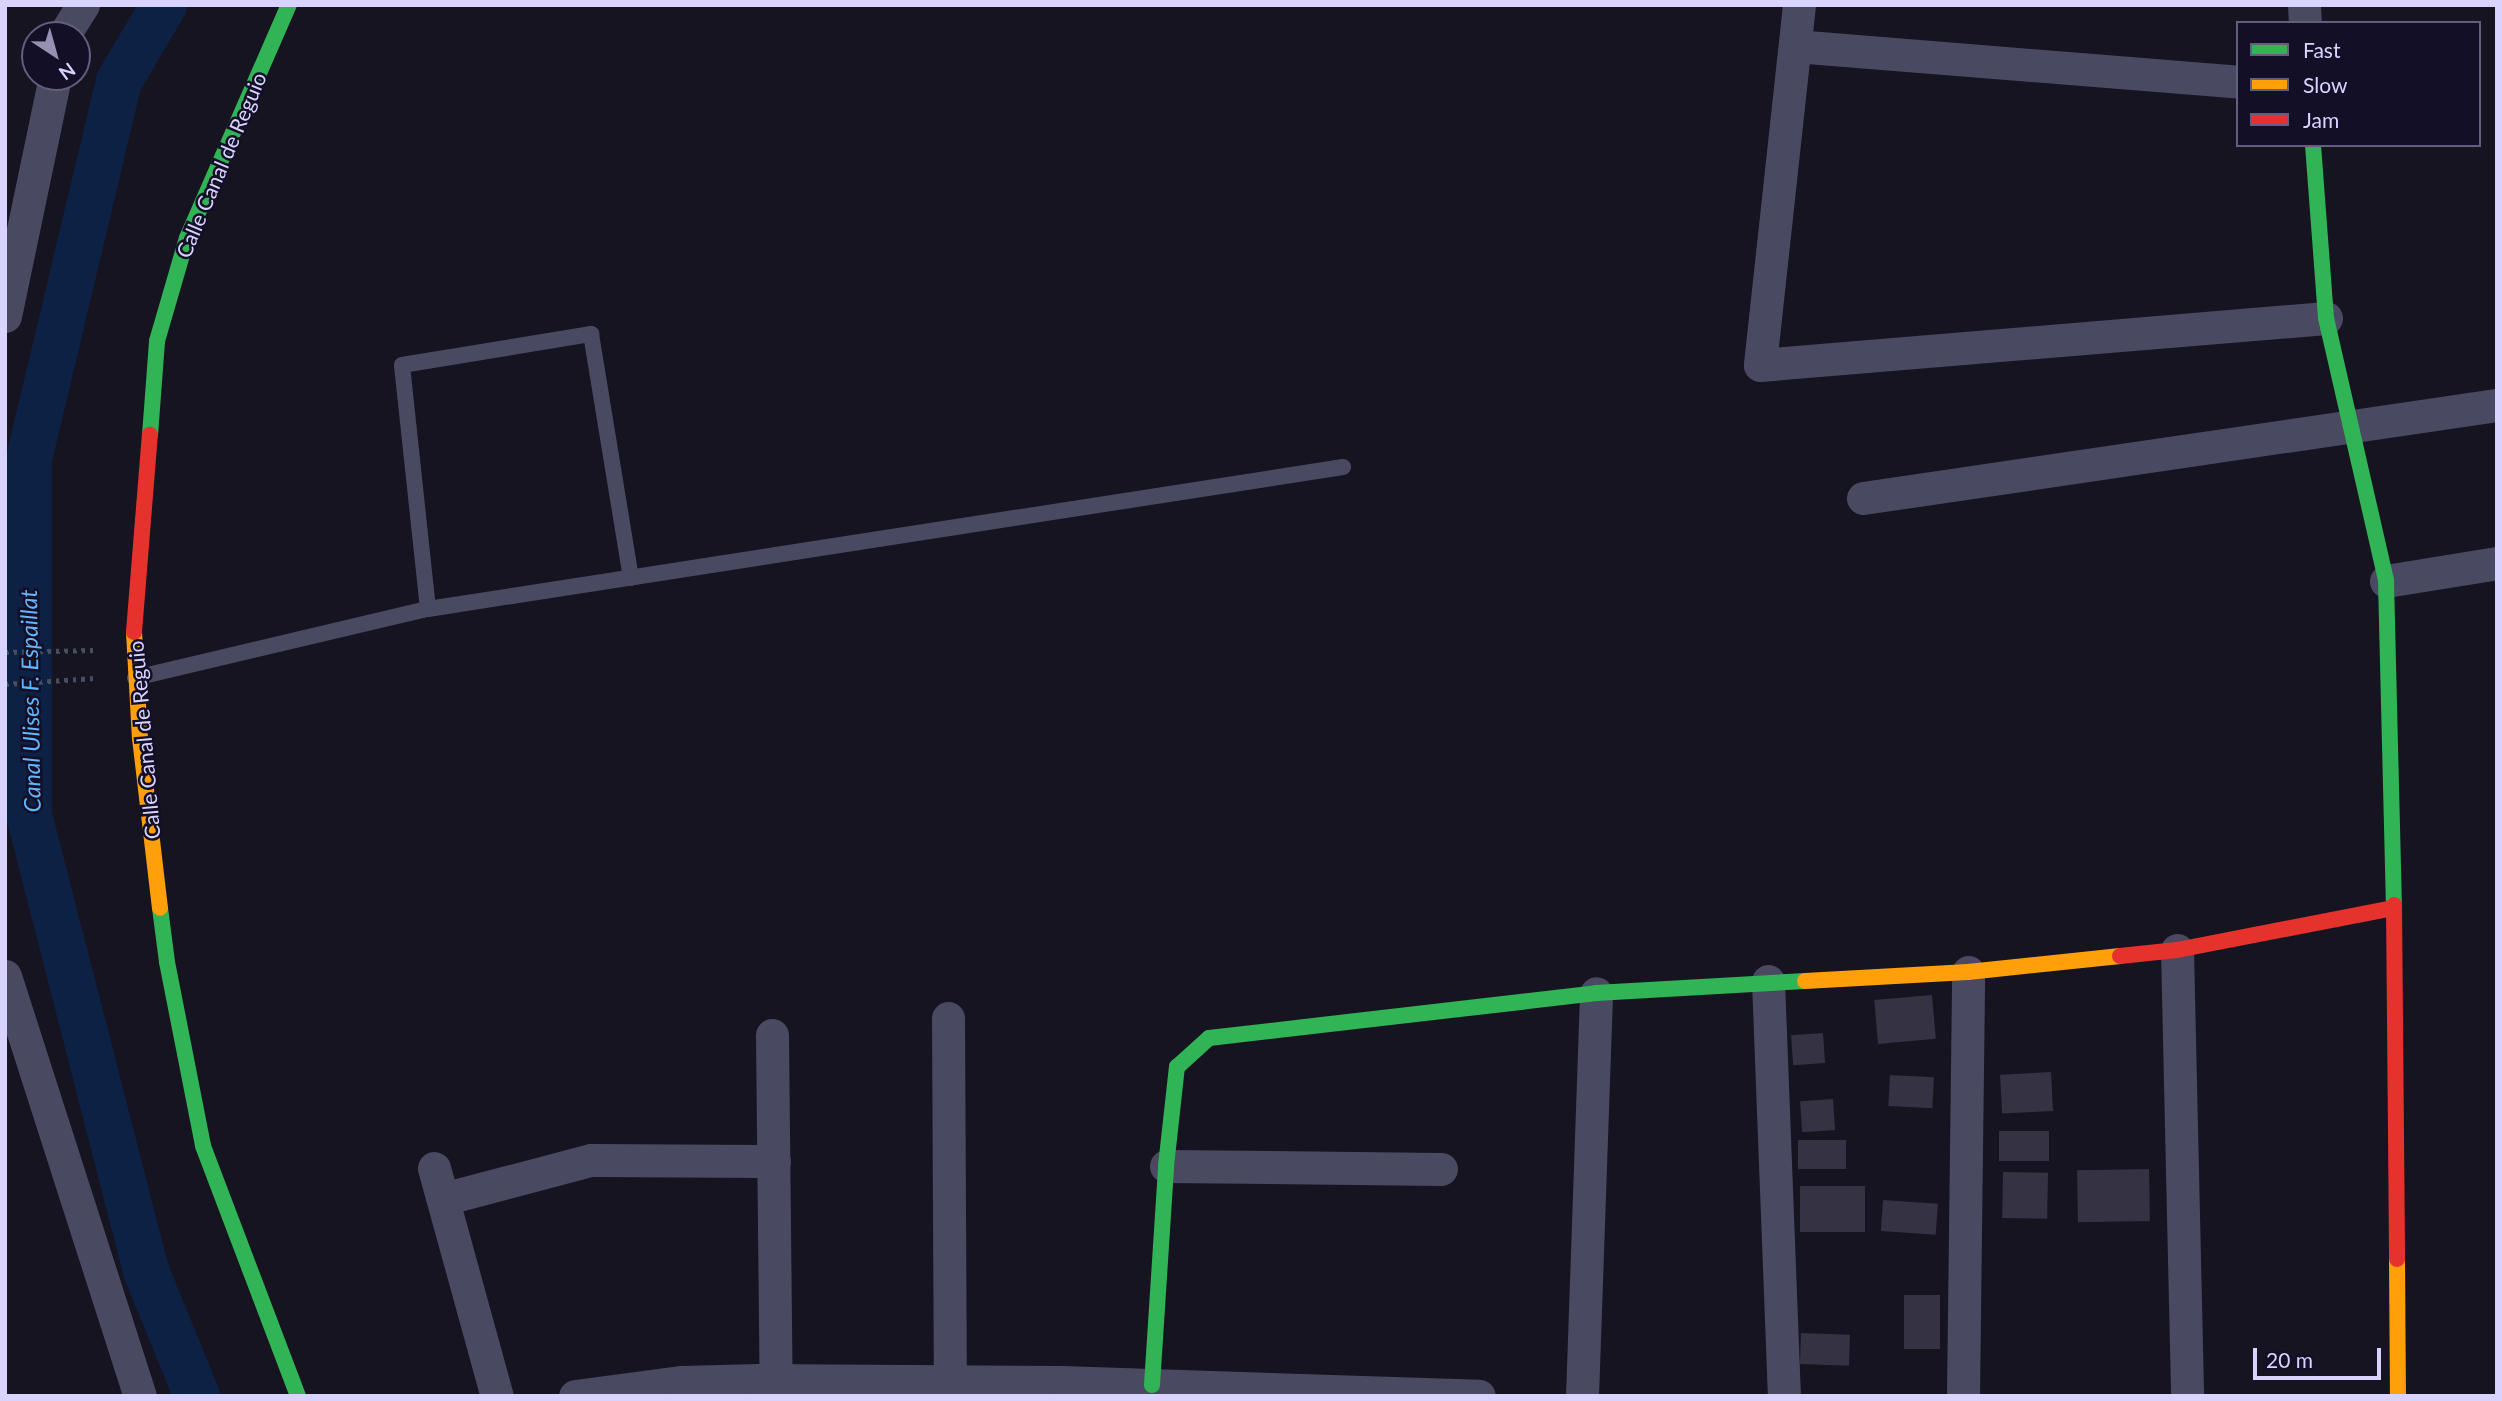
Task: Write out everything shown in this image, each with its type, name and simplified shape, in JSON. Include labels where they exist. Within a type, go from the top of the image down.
[{"type":"street","points":[[73,21],[83,5]]},
{"type":"street","name":"Calle Canal de Reguio","points":[[289,5],[187,239],[157,341],[132,648],[167,961],[203,1146],[298,1396]]},
{"type":"street","points":[[1799,5],[1760,365],[2326,318]]},
{"type":"street","points":[[1795,46],[2236,82]]},
{"type":"street","points":[[5,316],[52,91]]},
{"type":"street","points":[[2314,147],[2326,318],[2386,581],[2394,908],[2398,1396]]},
{"type":"street","points":[[1863,498],[2497,405]]},
{"type":"street","points":[[2386,581],[2497,563]]},
{"type":"street","points":[[1152,1385],[1166,1166],[1177,1067],[1209,1038],[1596,993],[1768,981],[1968,972],[2176,950],[2394,908]]},
{"type":"street","points":[[2176,950],[2187,1396]]},
{"type":"street","points":[[1963,1396],[1968,972]]},
{"type":"street","points":[[5,976],[140,1396]]},
{"type":"street","points":[[1768,981],[1784,1396]]},
{"type":"street","points":[[1582,1396],[1596,993]]},
{"type":"street","points":[[948,1018],[951,1388]]},
{"type":"street","points":[[772,1035],[777,1388]]},
{"type":"street","points":[[443,1199],[591,1160],[774,1161]]},
{"type":"street","points":[[1166,1166],[1441,1169]]},
{"type":"street","points":[[434,1168],[497,1396]]},
{"type":"street","points":[[575,1396],[682,1382],[777,1388],[1152,1385],[1479,1396]]},
{"type":"lane","points":[[428,609],[402,365],[591,334],[631,578]]},
{"type":"lane","points":[[135,678],[428,609],[1343,467]]},
{"type":"path","points":[[5,652],[97,650]]},
{"type":"path","points":[[5,684],[108,677]]},
{"type":"building","points":[[1932,995],[1936,1039],[1878,1044],[1874,1000]]},
{"type":"building","points":[[1823,1033],[1825,1063],[1793,1065],[1791,1035]]},
{"type":"building","points":[[2051,1072],[2053,1111],[2002,1114],[2000,1075]]},
{"type":"building","points":[[1890,1075],[1934,1077],[1932,1108],[1888,1106]]},
{"type":"building","points":[[1833,1099],[1835,1130],[1802,1132],[1800,1101]]},
{"type":"building","points":[[1999,1131],[2049,1131],[2049,1161],[1999,1161]]},
{"type":"building","points":[[1798,1140],[1846,1140],[1846,1169],[1798,1169]]},
{"type":"building","points":[[2149,1169],[2150,1221],[2078,1222],[2077,1170]]},
{"type":"building","points":[[2003,1172],[2048,1173],[2047,1219],[2002,1218]]},
{"type":"building","points":[[1800,1186],[1865,1186],[1865,1232],[1800,1232]]},
{"type":"building","points":[[1883,1200],[1938,1204],[1936,1235],[1881,1231]]},
{"type":"building","points":[[1904,1295],[1940,1295],[1940,1349],[1904,1349]]},
{"type":"building","points":[[1801,1333],[1850,1335],[1849,1366],[1800,1364]]},
{"type":"waterway","name":"Canal Ulises F. Espaillat","points":[[164,5],[119,81],[29,459],[29,815],[146,1271],[197,1396]]},
{"type":"traffic: fast","points":[[150,435],[157,341],[187,238],[289,5]]},
{"type":"traffic: fast","points":[[2313,147],[2326,318],[2386,581],[2394,905]]},
{"type":"traffic: fast","points":[[160,908],[167,962],[203,1146],[298,1396]]},
{"type":"traffic: fast","points":[[1152,1385],[1166,1166],[1177,1067],[1209,1038],[1596,993],[1805,981]]},
{"type":"traffic: slow","points":[[134,632],[140,738],[160,908]]},
{"type":"traffic: slow","points":[[1805,981],[1968,972],[2120,956]]},
{"type":"traffic: slow","points":[[2397,1259],[2398,1396]]},
{"type":"traffic: jam","points":[[134,632],[150,435]]},
{"type":"traffic: jam","points":[[2394,905],[2397,1259]]},
{"type":"traffic: jam","points":[[2120,956],[2177,950],[2394,908]]}]
